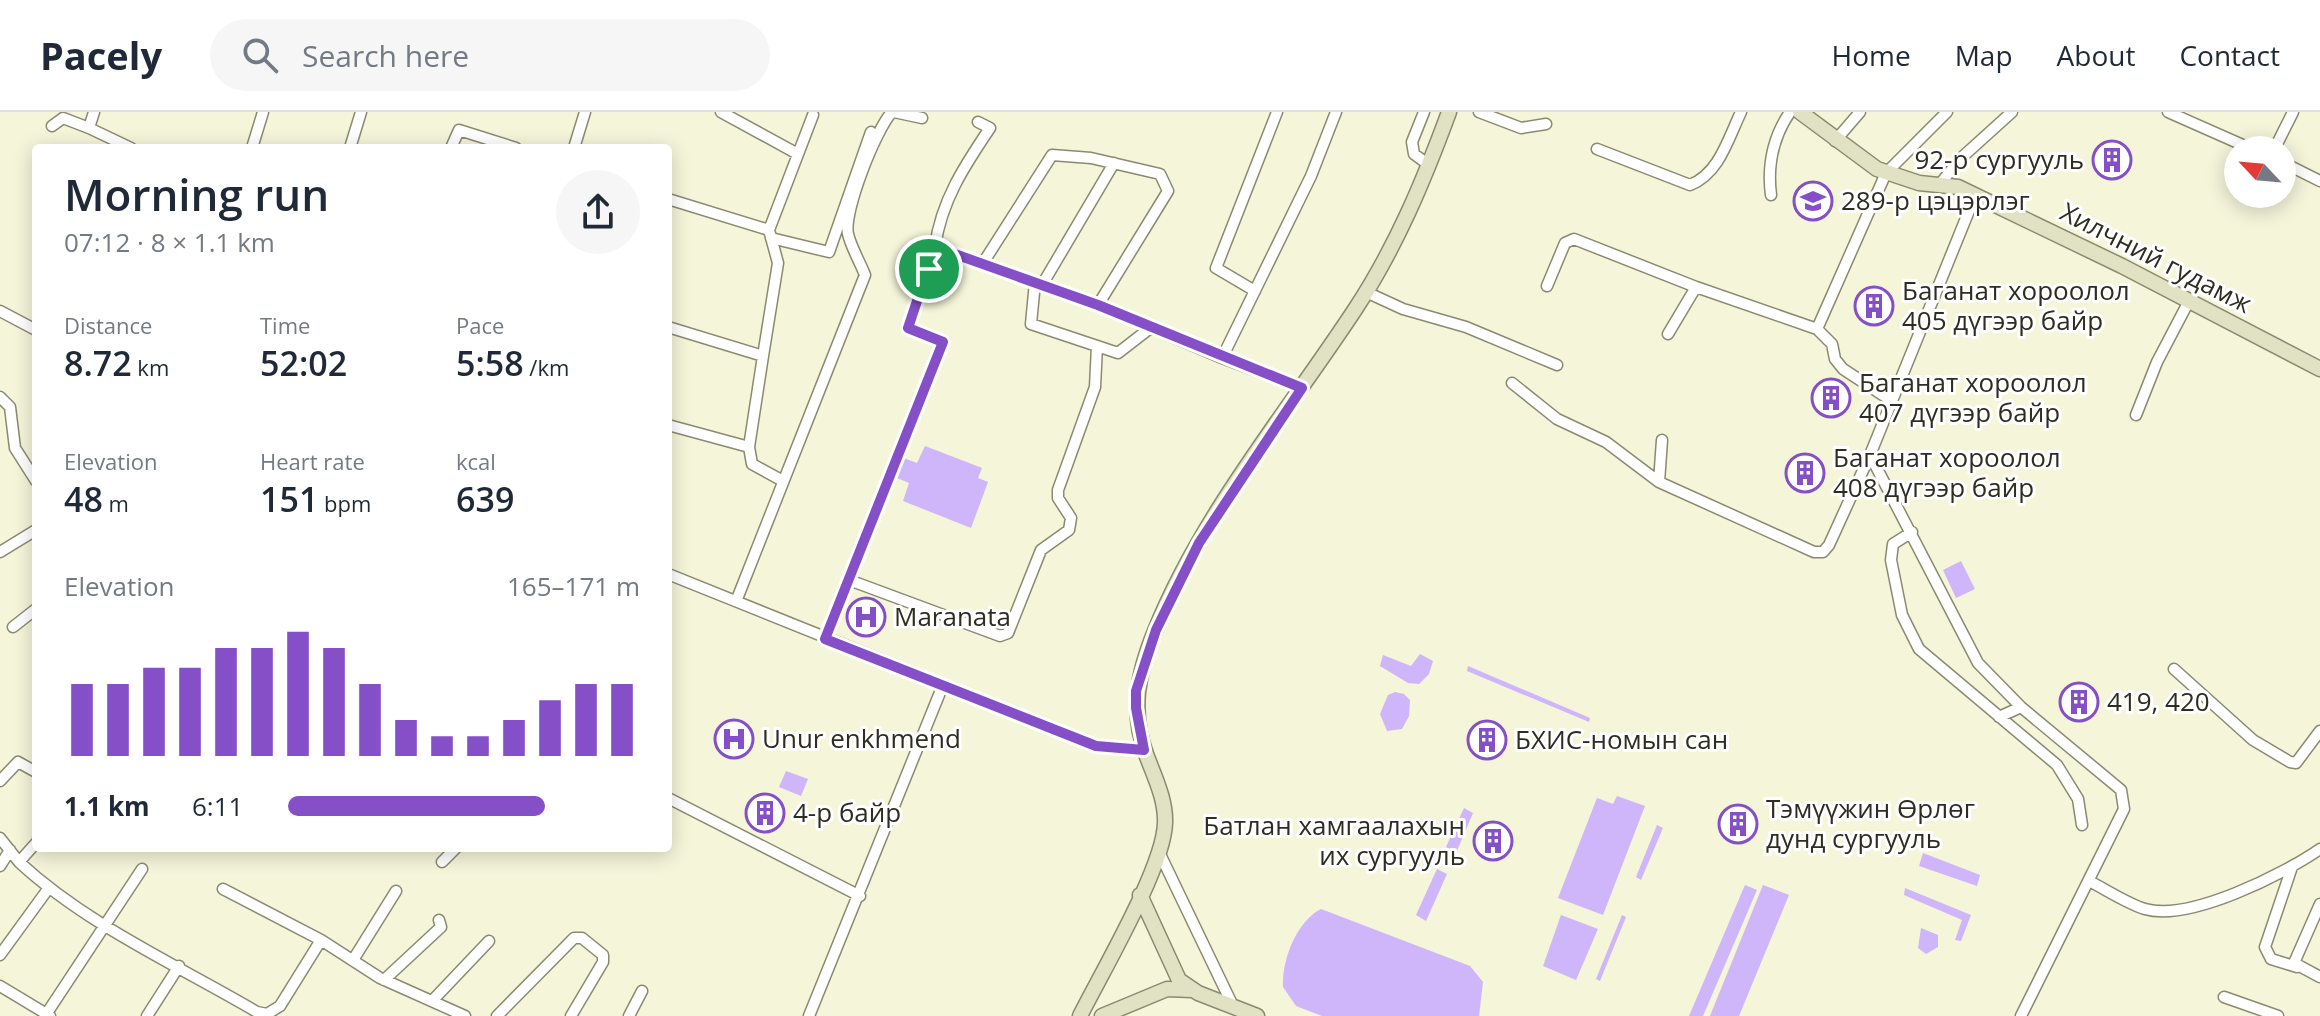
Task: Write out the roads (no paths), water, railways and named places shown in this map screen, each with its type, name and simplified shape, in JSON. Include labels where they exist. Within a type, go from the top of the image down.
[{"type":"main road","points":[[1080,1016],[1159,852],[1165,813],[1144,750],[1136,708],[1136,691],[1156,630],[1199,543],[1366,292],[1398,236],[1449,112]]},
{"type":"main road","name":"Хилчний гудамж","points":[[1800,112],[1835,141],[1886,173],[1919,183],[1953,185],[2320,369]]},
{"type":"main road","points":[[1140,895],[1174,973],[1198,993]]},
{"type":"main road","points":[[1102,1016],[1171,988],[1198,993],[1257,1016]]},
{"type":"street","points":[[89,128],[94,112]]},
{"type":"street","points":[[253,144],[263,112]]},
{"type":"street","points":[[351,144],[361,112]]},
{"type":"street","points":[[575,144],[585,112]]},
{"type":"street","points":[[721,112],[796,153]]},
{"type":"street","points":[[737,599],[865,275],[848,236],[848,224],[860,179],[886,119],[893,112],[922,118]]},
{"type":"street","points":[[1255,291],[1216,268],[1277,112]]},
{"type":"street","points":[[1222,358],[1311,176],[1336,112]]},
{"type":"street","points":[[1424,112],[1412,142],[1414,154],[1429,165]]},
{"type":"street","points":[[1479,112],[1521,128],[1546,124]]},
{"type":"street","points":[[1597,149],[1690,185],[1703,180],[1715,166],[1741,112]]},
{"type":"street","points":[[1771,195],[1769,166],[1773,145],[1790,112]]},
{"type":"street","points":[[1835,141],[1860,112]]},
{"type":"street","points":[[1817,329],[1886,173],[1947,112]]},
{"type":"street","points":[[1940,184],[1960,159],[2012,112]]},
{"type":"street","points":[[2168,112],[2224,137]]},
{"type":"street","points":[[2281,136],[2293,112]]},
{"type":"street","points":[[783,481],[752,464],[749,447],[778,263],[770,234],[796,153],[813,115]]},
{"type":"street","points":[[52,126],[63,118],[89,128],[114,144]]},
{"type":"street","points":[[825,639],[943,342],[908,328],[935,247],[938,222],[960,174],[990,128],[978,122]]},
{"type":"street","points":[[453,144],[459,130],[503,144]]},
{"type":"street","points":[[672,200],[829,252],[871,132]]},
{"type":"street","points":[[983,263],[1052,155],[1114,163],[1160,174],[1168,191],[1098,305]]},
{"type":"street","points":[[1114,163],[1038,284],[1031,324],[1118,353],[1149,329]]},
{"type":"street","points":[[2296,169],[2320,181]]},
{"type":"street","points":[[1512,383],[1557,419],[1606,442],[1659,482],[1748,525],[1814,552],[1823,552],[1870,455],[1975,196]]},
{"type":"street","points":[[1547,286],[1565,243],[1574,239],[1696,287],[1817,329],[1832,344],[1835,359],[1843,369],[1892,401]]},
{"type":"street","points":[[935,247],[1098,305],[1149,329],[1302,388]]},
{"type":"street","points":[[1668,334],[1696,287]]},
{"type":"street","points":[[1366,292],[1403,309],[1466,327],[1557,365]]},
{"type":"street","points":[[2136,415],[2157,362],[2189,301]]},
{"type":"street","points":[[0,311],[32,328]]},
{"type":"street","points":[[672,328],[763,356]]},
{"type":"street","points":[[849,580],[1000,636],[1008,633],[1041,550],[1069,530],[1071,518],[1058,498],[1058,490],[1095,387],[1097,346]]},
{"type":"street","points":[[0,397],[10,407],[15,448],[32,475]]},
{"type":"street","points":[[672,426],[749,447]]},
{"type":"street","points":[[1659,482],[1662,440]]},
{"type":"street","points":[[1870,455],[1974,657],[2021,707],[2125,795],[2124,809],[2021,1016]]},
{"type":"street","points":[[0,552],[32,532]]},
{"type":"street","points":[[1912,532],[1893,544],[1890,550],[1902,615],[1919,649],[2057,765],[2078,799],[2082,825]]},
{"type":"street","points":[[672,575],[737,599],[825,639],[1096,746],[1144,750]]},
{"type":"street","points":[[13,627],[32,612]]},
{"type":"street","points":[[2174,669],[2253,740],[2283,759],[2300,761],[2320,731]]},
{"type":"street","points":[[809,1016],[943,685]]},
{"type":"street","points":[[1999,717],[2021,707]]},
{"type":"street","points":[[0,781],[18,762],[32,770]]},
{"type":"street","points":[[672,800],[860,896]]},
{"type":"street","points":[[0,838],[19,862],[48,889],[104,924],[267,1014],[280,1006],[321,940]]},
{"type":"street","points":[[19,862],[32,847]]},
{"type":"street","points":[[2089,881],[2147,910],[2171,908],[2243,891],[2320,849]]},
{"type":"street","points":[[0,866],[10,850]]},
{"type":"street","points":[[442,862],[452,852]]},
{"type":"street","points":[[1159,852],[1180,888],[1233,1006]]},
{"type":"street","points":[[2292,867],[2265,947],[2271,959],[2320,977]]},
{"type":"street","points":[[0,986],[48,1015],[142,869]]},
{"type":"street","points":[[0,955],[48,889]]},
{"type":"street","points":[[223,889],[321,940],[384,980],[465,1016]]},
{"type":"street","points":[[353,960],[396,891]]},
{"type":"street","points":[[2297,967],[2294,963],[2320,904]]},
{"type":"street","points":[[384,980],[431,938],[441,927],[439,920]]},
{"type":"street","points":[[497,1016],[574,938],[582,938],[603,955],[603,962],[571,1016]]},
{"type":"street","points":[[432,1001],[489,941]]},
{"type":"street","points":[[147,1016],[179,966]]},
{"type":"street","points":[[629,1016],[642,991]]},
{"type":"street","points":[[2224,997],[2278,1016]]},
{"type":"place","name":"92-р сургууль","points":[[2112,160]]},
{"type":"place","name":"289-р цэцэрлэг","points":[[1813,201]]},
{"type":"place","name":"Баганат хороолол 405 дүгээр байр","points":[[1874,306]]},
{"type":"place","name":"Баганат хороолол 407 дүгээр байр","points":[[1831,398]]},
{"type":"place","name":"Баганат хороолол 408 дүгээр байр","points":[[1805,473]]},
{"type":"place","name":"Maranata","points":[[866,617]]},
{"type":"place","name":"419, 420","points":[[2079,702]]},
{"type":"place","name":"Unur enkhmend","points":[[734,739]]},
{"type":"place","name":"БХИС-номын сан","points":[[1487,740]]},
{"type":"place","name":"4-р байр","points":[[765,813]]},
{"type":"place","name":"Тэмүүжин Өрлөг дунд сургууль","points":[[1738,824]]},
{"type":"place","name":"Батлан хамгаалахын их сургууль","points":[[1493,841]]}]
